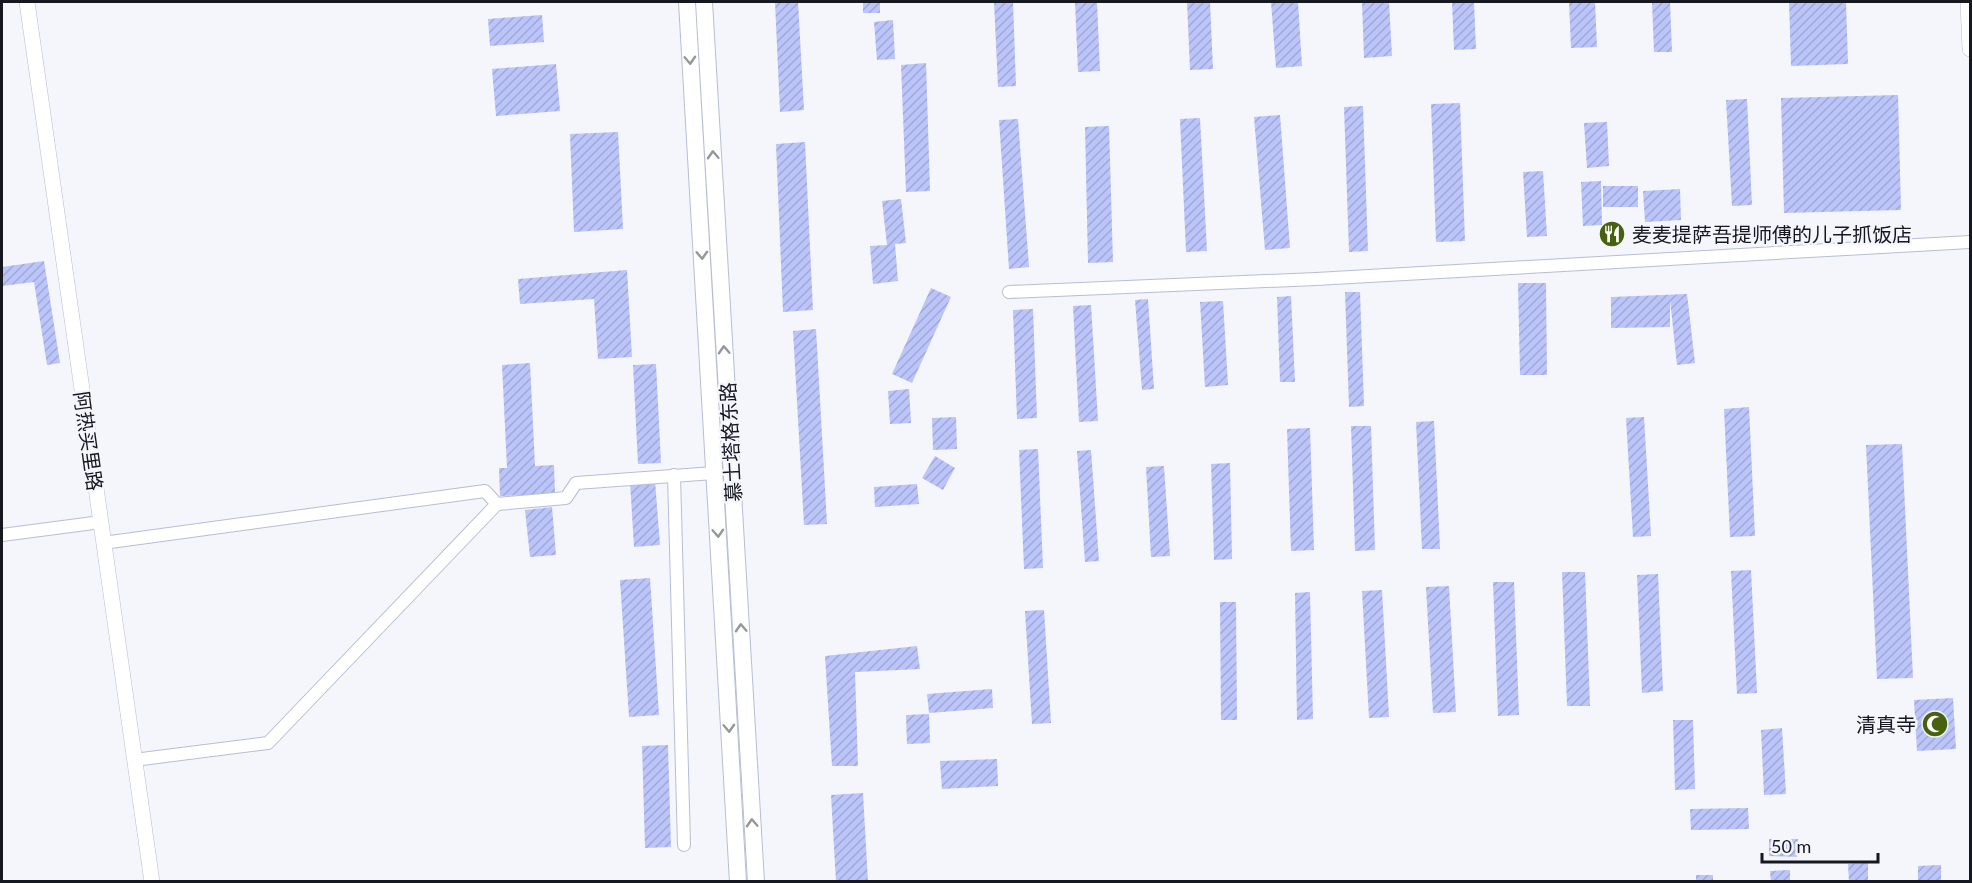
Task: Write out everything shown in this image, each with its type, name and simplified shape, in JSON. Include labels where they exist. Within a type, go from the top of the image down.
[{"type":"main road","name":"慕士塔格东路","points":[[687,2],[738,882]]},
{"type":"main road","name":"慕士塔格东路","points":[[704,2],[756,882]]},
{"type":"street","name":"阿热买里路","points":[[27,2],[152,882]]},
{"type":"street","points":[[1968,2],[1971,49]]},
{"type":"street","points":[[1009,292],[1316,279],[1971,242]]},
{"type":"street","points":[[134,760],[268,742],[497,504],[566,498],[576,483],[714,473]]},
{"type":"street","points":[[674,475],[684,844]]},
{"type":"street","points":[[104,543],[485,491],[497,504]]},
{"type":"street","points":[[2,535],[101,522]]},
{"type":"building","points":[[775,2],[798,2],[804,110],[780,112]]},
{"type":"building","points":[[863,2],[880,2],[880,13],[863,13]]},
{"type":"building","points":[[994,2],[1013,2],[1016,86],[998,87]]},
{"type":"building","points":[[1075,2],[1097,2],[1100,71],[1078,72]]},
{"type":"building","points":[[1187,2],[1210,2],[1213,69],[1190,70]]},
{"type":"building","points":[[1271,2],[1298,2],[1302,66],[1276,68]]},
{"type":"building","points":[[1362,2],[1389,2],[1392,56],[1364,58]]},
{"type":"building","points":[[1452,2],[1474,2],[1476,49],[1454,50]]},
{"type":"building","points":[[1569,2],[1595,2],[1597,47],[1571,48]]},
{"type":"building","points":[[1652,2],[1670,2],[1672,52],[1654,52]]},
{"type":"building","points":[[1789,2],[1846,2],[1848,64],[1791,66]]},
{"type":"building","points":[[542,15],[544,42],[490,46],[488,19]]},
{"type":"building","points":[[893,20],[895,59],[877,60],[874,22]]},
{"type":"building","points":[[926,63],[930,191],[906,192],[901,65]]},
{"type":"building","points":[[556,64],[560,111],[496,116],[492,69]]},
{"type":"building","points":[[1898,95],[1901,210],[1784,213],[1781,98]]},
{"type":"building","points":[[1747,99],[1752,205],[1732,206],[1726,100]]},
{"type":"building","points":[[1460,103],[1465,241],[1436,242],[1431,104]]},
{"type":"building","points":[[1363,106],[1368,251],[1349,252],[1344,107]]},
{"type":"building","points":[[1280,115],[1290,248],[1265,250],[1254,117]]},
{"type":"building","points":[[1200,118],[1207,251],[1186,252],[1180,119]]},
{"type":"building","points":[[1018,119],[1029,267],[1009,269],[999,120]]},
{"type":"building","points":[[1607,122],[1609,166],[1587,168],[1584,123]]},
{"type":"building","points":[[1109,126],[1113,262],[1088,263],[1085,127]]},
{"type":"building","points":[[618,132],[623,229],[574,232],[570,134]]},
{"type":"building","points":[[805,142],[813,310],[783,312],[776,144]]},
{"type":"building","points":[[1543,171],[1547,236],[1527,237],[1523,172]]},
{"type":"building","points":[[1601,181],[1602,225],[1583,226],[1581,182]]},
{"type":"building","points":[[1603,186],[1638,186],[1638,207],[1603,207]]},
{"type":"building","points":[[1680,189],[1681,220],[1645,222],[1643,191]]},
{"type":"building","points":[[901,199],[906,243],[895,244],[898,281],[873,284],[870,246],[887,245],[882,201]]},
{"type":"building","points":[[44,261],[60,363],[47,365],[34,282],[2,286],[2,267]]},
{"type":"building","points":[[627,270],[632,357],[598,359],[594,299],[520,304],[518,279]]},
{"type":"building","points":[[1518,283],[1546,283],[1547,375],[1520,375]]},
{"type":"building","points":[[931,288],[951,297],[912,383],[892,374]]},
{"type":"building","points":[[1345,292],[1360,292],[1364,406],[1349,407]]},
{"type":"building","points":[[1687,294],[1695,363],[1677,365],[1670,300],[1670,327],[1611,328],[1611,297]]},
{"type":"building","points":[[1291,296],[1295,382],[1280,382],[1277,297]]},
{"type":"building","points":[[1148,299],[1154,389],[1142,390],[1135,300]]},
{"type":"building","points":[[1223,301],[1228,385],[1205,387],[1200,302]]},
{"type":"building","points":[[1091,305],[1098,421],[1079,422],[1073,306]]},
{"type":"building","points":[[1033,309],[1037,418],[1017,419],[1013,310]]},
{"type":"building","points":[[816,329],[827,524],[804,525],[793,331]]},
{"type":"building","points":[[530,363],[535,466],[554,465],[555,494],[500,496],[499,468],[507,468],[502,365]]},
{"type":"building","points":[[656,364],[661,463],[638,464],[633,365]]},
{"type":"building","points":[[909,389],[911,423],[890,424],[888,391]]},
{"type":"building","points":[[1749,407],[1755,536],[1730,537],[1724,409]]},
{"type":"building","points":[[956,417],[957,449],[933,450],[932,418]]},
{"type":"building","points":[[1644,417],[1651,536],[1633,537],[1626,418]]},
{"type":"building","points":[[1434,421],[1440,549],[1422,549],[1416,422]]},
{"type":"building","points":[[1351,426],[1371,426],[1375,550],[1355,551]]},
{"type":"building","points":[[1310,428],[1314,550],[1291,551],[1287,429]]},
{"type":"building","points":[[1902,444],[1913,678],[1877,679],[1866,445]]},
{"type":"building","points":[[1038,449],[1043,568],[1024,569],[1019,450]]},
{"type":"building","points":[[1091,450],[1099,561],[1085,562],[1077,451]]},
{"type":"building","points":[[935,456],[955,468],[943,490],[922,478]]},
{"type":"building","points":[[1230,463],[1232,559],[1214,560],[1211,464]]},
{"type":"building","points":[[1164,466],[1170,556],[1151,557],[1146,467]]},
{"type":"building","points":[[655,481],[660,545],[634,547],[630,482]]},
{"type":"building","points":[[917,484],[919,504],[875,507],[874,487]]},
{"type":"building","points":[[552,507],[556,555],[530,557],[525,510]]},
{"type":"building","points":[[1751,570],[1757,693],[1737,694],[1731,571]]},
{"type":"building","points":[[1562,572],[1585,572],[1590,706],[1567,706]]},
{"type":"building","points":[[1658,574],[1663,691],[1642,693],[1637,575]]},
{"type":"building","points":[[650,578],[659,715],[629,717],[620,580]]},
{"type":"building","points":[[1493,582],[1514,582],[1519,715],[1498,716]]},
{"type":"building","points":[[1449,586],[1456,712],[1433,713],[1426,587]]},
{"type":"building","points":[[1382,590],[1389,717],[1369,718],[1362,591]]},
{"type":"building","points":[[1310,592],[1313,719],[1297,720],[1295,593]]},
{"type":"building","points":[[1220,602],[1236,602],[1237,720],[1221,720]]},
{"type":"building","points":[[1044,610],[1051,723],[1032,724],[1025,611]]},
{"type":"building","points":[[917,646],[920,669],[855,672],[858,766],[832,766],[825,656]]},
{"type":"building","points":[[992,689],[993,708],[929,713],[927,694]]},
{"type":"building","name":"清真寺","points":[[1953,698],[1956,749],[1917,751],[1914,700]]},
{"type":"building","points":[[929,714],[930,743],[907,744],[906,715]]},
{"type":"building","points":[[1673,720],[1693,720],[1695,789],[1675,790]]},
{"type":"building","points":[[1782,728],[1786,794],[1764,795],[1761,730]]},
{"type":"building","points":[[668,745],[671,847],[645,848],[642,746]]},
{"type":"building","points":[[997,759],[998,786],[942,789],[940,761]]},
{"type":"building","points":[[863,793],[868,882],[836,882],[831,795]]},
{"type":"building","points":[[1748,808],[1749,829],[1691,830],[1690,809]]},
{"type":"building","points":[[1769,839],[1798,839],[1797,857],[1769,856]]},
{"type":"building","points":[[1868,863],[1868,882],[1849,882],[1848,864]]},
{"type":"building","points":[[1941,865],[1941,882],[1918,882],[1918,866]]},
{"type":"building","points":[[1790,870],[1790,882],[1771,882],[1770,871]]},
{"type":"building","points":[[1696,875],[1713,875],[1713,882],[1696,882]]},
{"type":"place","name":"麦麦提萨吾提师傅的儿子抓饭店","points":[[1612,234]]},
{"type":"place","name":"清真寺","points":[[1935,724]]}]
